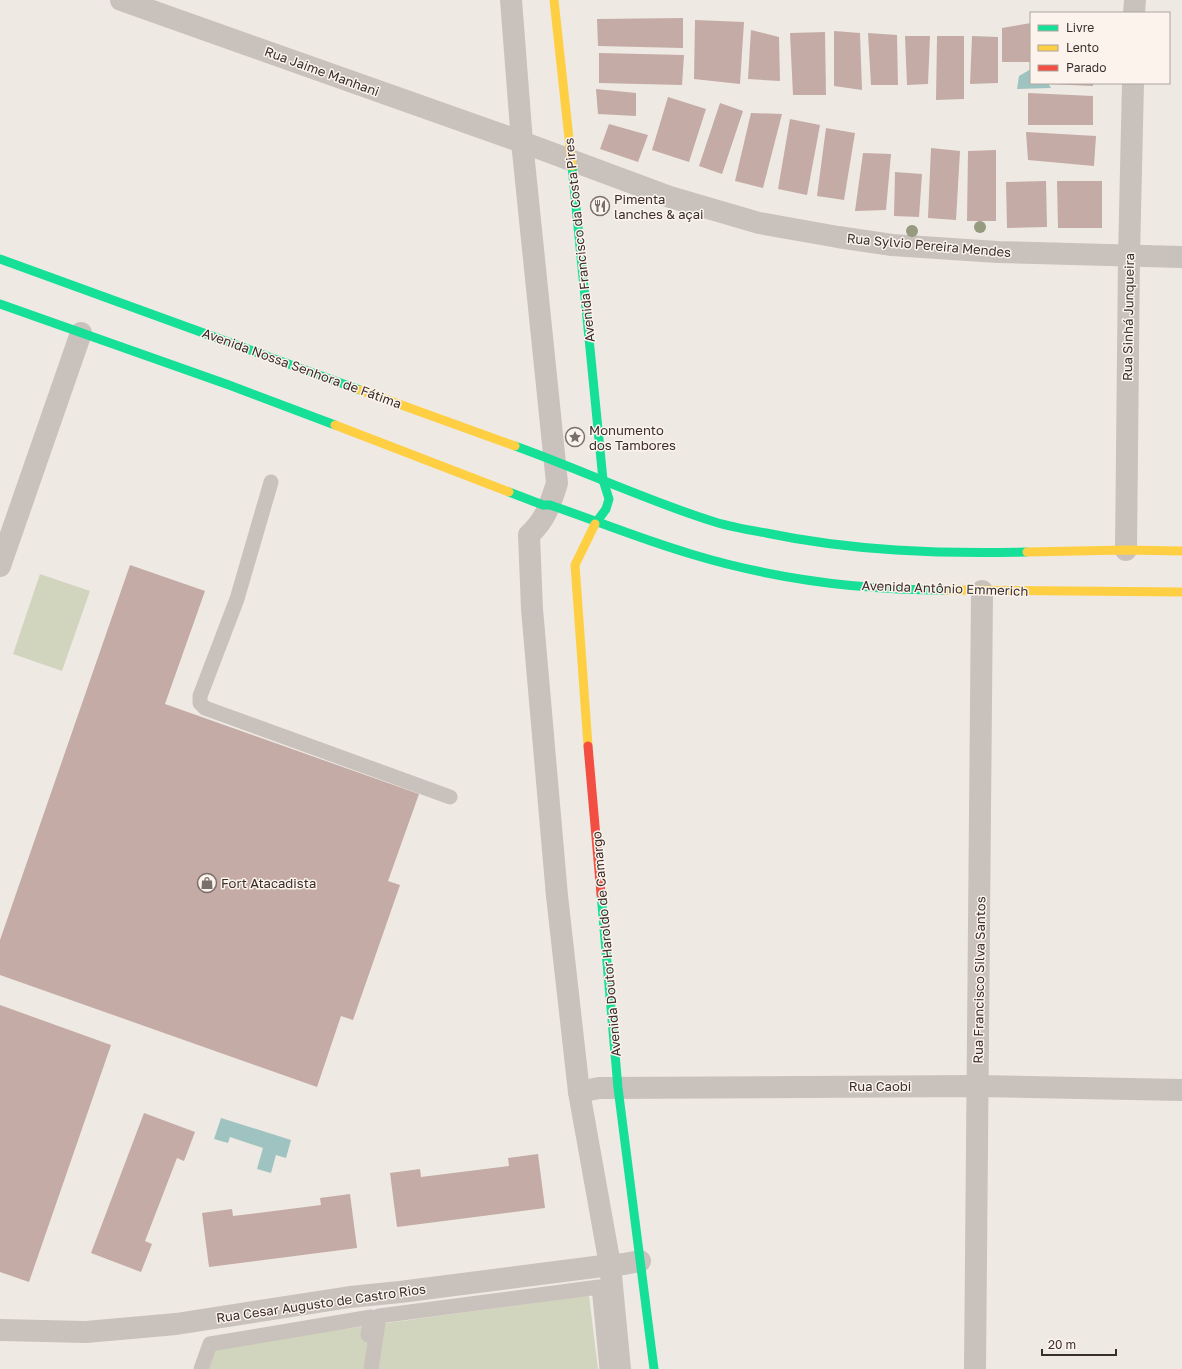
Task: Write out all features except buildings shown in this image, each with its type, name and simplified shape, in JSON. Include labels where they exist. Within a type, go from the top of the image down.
[{"type":"main road","name":"Avenida Francisco da Costa Pires","points":[[554,0],[603,480],[609,499],[606,509],[596,522]]},
{"type":"main road","name":"Avenida Nossa Senhora de Fátima","points":[[0,259],[554,460],[603,480]]},
{"type":"main road","points":[[0,304],[229,385],[543,505],[550,505],[596,522]]},
{"type":"main road","points":[[603,480],[666,506],[717,523],[804,541],[889,550],[976,553],[1126,550],[1182,551]]},
{"type":"main road","name":"Avenida Antônio Emmerich","points":[[596,522],[691,554],[766,573],[860,586],[919,590],[1182,592]]},
{"type":"main road","name":"Avenida Doutor Haroldo de Camargo","points":[[596,522],[575,566],[584,698],[618,1088],[654,1369]]},
{"type":"street","name":"Rua Jaime Manhani","points":[[121,0],[522,142]]},
{"type":"street","points":[[511,0],[522,142],[557,483],[550,505],[540,525],[529,535],[532,609],[558,896],[579,1092],[610,1265],[620,1369]]},
{"type":"street","points":[[1134,12],[1135,0]]},
{"type":"street","name":"Rua Sinhá Junqueira","points":[[1126,550],[1129,256],[1133,84]]},
{"type":"street","name":"Rua Sylvio Pereira Mendes","points":[[522,142],[670,197],[759,223],[838,237],[892,245],[997,252],[1182,257]]},
{"type":"street","points":[[0,566],[81,333]]},
{"type":"street","name":"Rua Francisco Silva Santos","points":[[975,1369],[982,591]]},
{"type":"street","name":"Rua Caobi","points":[[579,1092],[600,1088],[978,1086],[1182,1090]]},
{"type":"street","name":"Rua Cesar Augusto de Castro Rios","points":[[0,1330],[101,1331],[176,1324],[350,1297],[440,1298],[610,1265],[640,1261]]},
{"type":"lane","points":[[271,482],[237,599],[200,696],[200,703],[205,708],[450,798]]},
{"type":"lane","points":[[372,1369],[379,1316],[440,1298],[599,1287],[607,1369]]},
{"type":"lane","points":[[350,1297],[350,1321]]},
{"type":"lane","points":[[201,1369],[210,1344],[371,1317],[364,1369]]},
{"type":"green space","points":[[40,574],[90,591],[62,671],[13,654]]},
{"type":"green space","points":[[589,1295],[598,1369],[207,1369],[215,1347]]},
{"type":"water","points":[[1030,70],[1030,84],[1049,84],[1051,88],[1017,89],[1019,76]]},
{"type":"water","points":[[221,1118],[291,1140],[286,1158],[276,1155],[271,1173],[257,1169],[263,1148],[230,1137],[228,1143],[214,1139]]},
{"type":"traffic: fast","points":[[572,166],[603,480],[609,499],[606,509],[595,524]]},
{"type":"traffic: fast","points":[[0,259],[360,390]]},
{"type":"traffic: fast","points":[[0,304],[229,385],[335,425]]},
{"type":"traffic: fast","points":[[515,446],[664,505],[715,522],[740,528],[831,544],[896,550],[928,552],[1027,552]]},
{"type":"traffic: fast","points":[[509,492],[673,549],[753,570],[849,585],[881,588],[946,590]]},
{"type":"traffic: fast","points":[[601,894],[618,1088],[654,1369]]},
{"type":"traffic: slow","points":[[554,0],[572,166]]},
{"type":"traffic: slow","points":[[360,390],[515,446]]},
{"type":"traffic: slow","points":[[335,425],[509,492]]},
{"type":"traffic: slow","points":[[588,746],[575,565],[595,524]]},
{"type":"traffic: slow","points":[[1027,552],[1126,550],[1182,551]]},
{"type":"traffic: slow","points":[[946,590],[1182,592]]},
{"type":"traffic: jam","points":[[588,746],[601,894]]},
{"type":"place","name":"Pimenta lanches & açai","points":[[600,206]]},
{"type":"place","name":"Monumento dos Tambores","points":[[575,437]]},
{"type":"place","name":"Fort Atacadista","points":[[207,883]]}]
